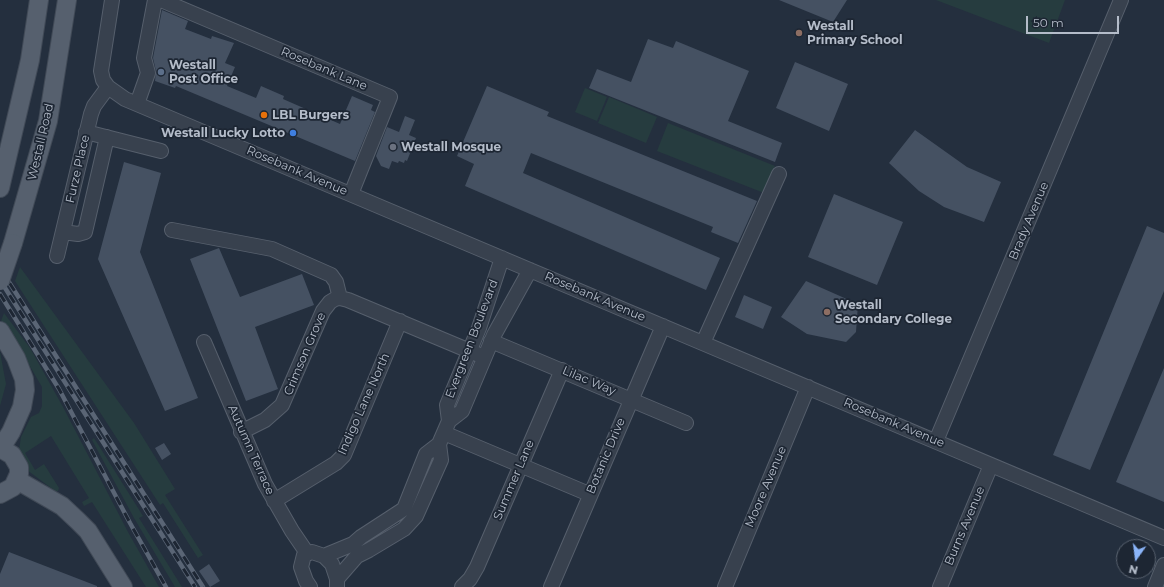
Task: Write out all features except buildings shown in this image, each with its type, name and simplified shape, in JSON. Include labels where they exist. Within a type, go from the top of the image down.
[{"type":"main road","points":[[0,188],[30,60],[39,0]]},
{"type":"main road","name":"Westall Road","points":[[0,281],[13,243],[48,121],[67,0]]},
{"type":"main road","points":[[0,331],[16,358],[24,380],[25,390],[22,407],[11,432],[0,448],[12,454],[16,460],[19,467],[17,480],[13,487],[0,494]]},
{"type":"main road","points":[[17,480],[62,506],[78,520],[88,531],[123,587]]},
{"type":"street","points":[[138,104],[148,73],[144,58],[155,0]]},
{"type":"street","name":"Rosebank Lane","points":[[161,0],[390,97],[351,194]]},
{"type":"street","name":"Brady Avenue","points":[[936,441],[1121,0]]},
{"type":"street","points":[[108,87],[103,80],[101,66],[112,1]]},
{"type":"street","name":"Rosebank Avenue","points":[[108,87],[116,94],[138,104],[1164,538]]},
{"type":"street","name":"Furze Place","points":[[57,256],[86,132],[94,106],[108,87]]},
{"type":"street","points":[[86,132],[161,151]]},
{"type":"street","points":[[63,232],[78,234],[85,232],[107,137]]},
{"type":"street","points":[[703,343],[779,174]]},
{"type":"street","points":[[172,230],[272,249],[331,275],[336,282],[340,298],[400,321],[484,357]]},
{"type":"street","name":"Evergreen Boulevard","points":[[337,583],[357,556],[404,529],[416,516],[441,460],[447,405],[470,351],[502,258]]},
{"type":"street","name":"Evergreen Boulevard","points":[[324,556],[353,544],[361,537],[402,512],[426,454],[462,411],[491,341],[530,270]]},
{"type":"street","name":"Crimson Grove","points":[[241,432],[265,420],[282,405],[323,311],[330,302],[340,298]]},
{"type":"street","name":"Indigo Lane North","points":[[274,501],[336,463],[344,454],[400,321]]},
{"type":"street","name":"Botanic Drive","points":[[551,587],[662,326]]},
{"type":"street","name":"Lilac Way","points":[[491,341],[686,423]]},
{"type":"street","name":"Autumn Terrace","points":[[204,342],[241,432],[274,501],[307,552]]},
{"type":"street","name":"Summer Lane","points":[[462,587],[470,579],[477,567],[562,370]]},
{"type":"street","name":"Moore Avenue","points":[[724,587],[808,387]]},
{"type":"street","points":[[444,433],[590,494]]},
{"type":"street","name":"Burns Avenue","points":[[940,587],[991,465]]},
{"type":"street","points":[[310,587],[301,567],[307,552],[317,552],[324,556],[332,564],[337,583]]},
{"type":"street","points":[[1155,587],[1164,565]]},
{"type":"green space","points":[[936,0],[1065,0],[1049,43]]},
{"type":"green space","points":[[585,88],[607,97],[597,121],[575,112]]},
{"type":"green space","points":[[609,97],[657,117],[646,143],[598,123]]},
{"type":"green space","points":[[668,123],[775,166],[764,193],[657,151]]},
{"type":"green space","points":[[20,267],[134,423],[175,489],[165,495],[203,555],[198,558],[163,503],[160,505],[15,281]]},
{"type":"green space","points":[[4,313],[30,348],[159,587],[146,587],[92,502],[84,506],[82,502],[89,498],[51,436],[25,453],[35,470],[44,464],[59,488],[58,491],[55,491],[27,470],[19,450],[21,437],[31,417],[39,413],[42,406],[42,387],[17,344],[1,321]]},
{"type":"green space","points":[[0,352],[6,384],[0,406]]},
{"type":"green space","points":[[94,438],[143,516],[139,518],[182,587],[175,587],[134,518],[92,440]]},
{"type":"railway","points":[[0,268],[203,587]]},
{"type":"railway","points":[[0,280],[195,587]]},
{"type":"railway","points":[[0,294],[59,389],[130,523],[166,587]]},
{"type":"place","name":"Westall Primary School","points":[[799,33]]},
{"type":"place","name":"Westall Post Office","points":[[161,72]]},
{"type":"place","name":"LBL Burgers","points":[[264,115]]},
{"type":"place","name":"Westall Lucky Lotto","points":[[293,133]]},
{"type":"place","name":"Westall Mosque","points":[[393,147]]},
{"type":"place","name":"Westall Secondary College","points":[[827,312]]}]
